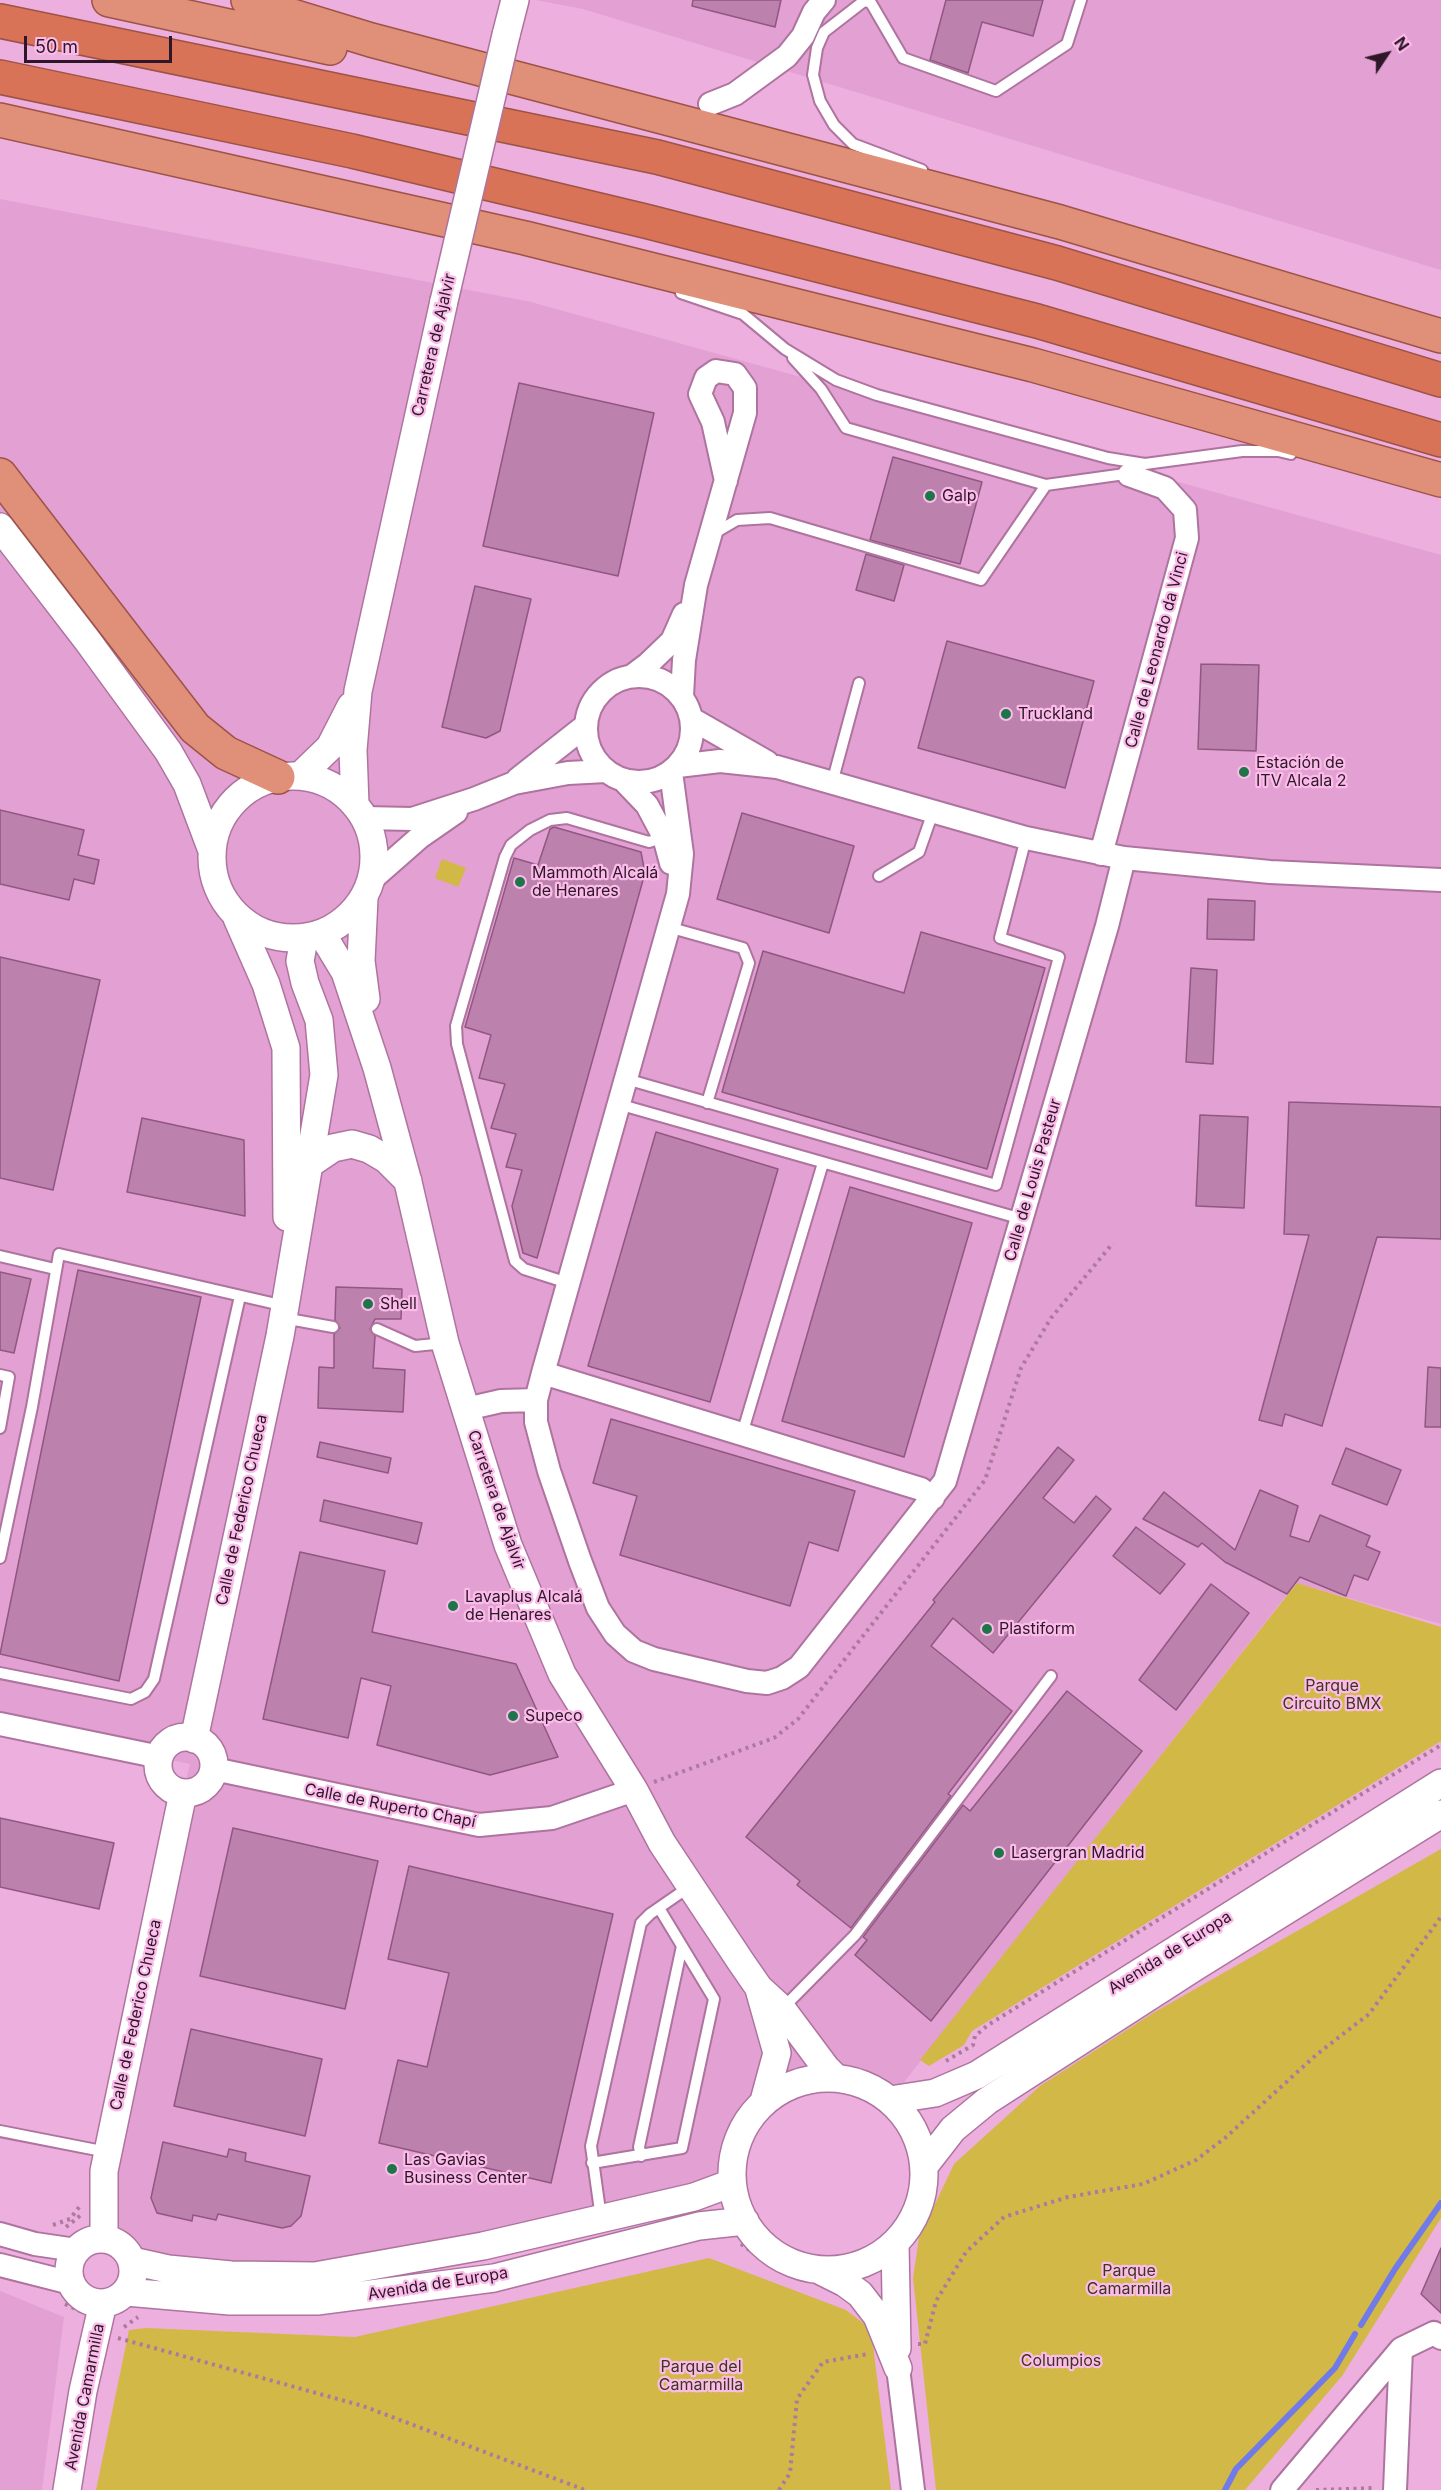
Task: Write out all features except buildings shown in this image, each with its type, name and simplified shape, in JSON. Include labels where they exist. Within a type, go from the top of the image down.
[{"type":"highway","points":[[109,0],[670,119]]},
{"type":"highway","points":[[248,0],[256,5],[371,40],[1060,222],[1432,331]]},
{"type":"highway","points":[[0,21],[657,157],[1057,263],[1441,380]]},
{"type":"highway","points":[[0,77],[352,151],[656,224],[1037,321],[1441,440]]},
{"type":"highway","points":[[0,120],[525,238],[1033,365],[1441,480]]},
{"type":"highway","points":[[0,144],[39,145],[162,156]]},
{"type":"highway","points":[[0,475],[195,728],[226,753],[289,776]]},
{"type":"street","name":"Carretera de Ajalvir","points":[[360,811],[353,750],[358,691],[444,302],[515,0]]},
{"type":"street","points":[[710,104],[735,94],[787,56],[824,0]]},
{"type":"street","name":"Calle de Leonardo da Vinci","points":[[1101,854],[1187,538],[1185,510],[1165,488],[1137,470]]},
{"type":"street","points":[[682,696],[684,660],[696,585],[726,481]]},
{"type":"street","points":[[0,528],[87,640],[168,751],[187,784],[211,848]]},
{"type":"street","points":[[632,676],[672,641],[696,585]]},
{"type":"street","points":[[360,811],[412,819],[474,800],[514,783],[568,773],[614,776],[640,783],[656,780],[674,769],[687,752],[692,736],[692,719],[682,696],[668,684],[651,676],[632,676],[614,681],[600,692],[590,708],[585,726],[587,743],[594,758],[614,776],[647,805],[664,837],[678,894]]},
{"type":"street","name":"Carretera de Ajalvir","points":[[289,776],[330,747],[358,691]]},
{"type":"street","points":[[692,719],[777,768]]},
{"type":"street","points":[[514,783],[585,726]]},
{"type":"street","points":[[674,769],[720,761],[777,768],[1026,838],[1124,858],[1270,872],[1441,880]]},
{"type":"street","name":"Calle de Louis Pasteur","points":[[674,769],[682,854],[678,894],[543,1373],[536,1400],[536,1422],[549,1471],[598,1608],[615,1634],[634,1651],[654,1659],[747,1681],[767,1683],[782,1678],[799,1667],[945,1481],[1104,937],[1124,858]]},
{"type":"street","points":[[285,1302],[286,1048],[266,984],[237,918],[221,898],[212,874],[211,848],[218,823],[232,801],[253,785],[289,776],[321,780],[339,790],[360,811],[372,837],[375,859],[368,889]]},
{"type":"street","points":[[237,918],[257,931],[280,938],[313,936],[346,920],[368,889],[420,837],[474,800]]},
{"type":"street","name":"Carretera de Ajalvir","points":[[368,889],[361,961],[376,1068]]},
{"type":"street","name":"Carretera de Ajalvir","points":[[313,936],[345,972],[376,1068],[408,1182],[445,1343],[508,1545],[562,1674],[634,1790],[662,1843],[759,1988],[782,2009],[836,2078]]},
{"type":"street","points":[[285,1302],[324,1075],[319,1020],[304,983],[300,961],[313,936]]},
{"type":"street","points":[[308,1165],[333,1148],[352,1144],[369,1149],[386,1159],[408,1182]]},
{"type":"street","name":"Calle de Federico Chueca","points":[[194,1739],[285,1302]]},
{"type":"street","points":[[543,1373],[921,1489],[933,1498]]},
{"type":"street","points":[[466,1410],[501,1401],[536,1400]]},
{"type":"street","points":[[0,1724],[160,1757]]},
{"type":"street","points":[[194,1739],[210,1750],[214,1769],[209,1782],[202,1789],[194,1793],[183,1793],[168,1787],[162,1780],[159,1771],[160,1757],[166,1746],[173,1740],[194,1739]]},
{"type":"street","name":"Calle de Ruperto Chapí","points":[[214,1769],[479,1825],[552,1818],[634,1790]]},
{"type":"street","name":"Avenida de Europa","points":[[890,2100],[935,2093],[977,2074],[1441,1783]]},
{"type":"street","name":"Calle de Federico Chueca","points":[[104,2238],[93,2203],[104,2171],[183,1793]]},
{"type":"street","name":"Avenida de Europa","points":[[925,2165],[953,2129],[987,2101],[1195,1966],[1441,1814]]},
{"type":"street","name":"Carretera de Ajalvir","points":[[759,1988],[777,2053],[764,2101]]},
{"type":"street","points":[[824,2077],[866,2085],[890,2100],[907,2118],[919,2140],[925,2165],[923,2194],[913,2221],[895,2244],[879,2256],[847,2269],[820,2270],[801,2267],[768,2250],[745,2221],[736,2203],[732,2183],[734,2153],[743,2129],[764,2101],[797,2082],[824,2077]]},
{"type":"street","name":"Avenida de Europa","points":[[132,2261],[168,2269],[231,2275],[315,2276],[483,2246],[694,2197],[732,2183]]},
{"type":"street","name":"Avenida de Europa","points":[[114,2298],[317,2301],[494,2277],[699,2226],[745,2221]]},
{"type":"street","points":[[0,2234],[35,2244],[68,2240],[84,2243],[104,2238],[122,2246],[132,2261],[134,2272],[132,2282],[114,2298],[83,2298],[71,2283],[68,2240]]},
{"type":"street","points":[[895,2244],[897,2357],[913,2490]]},
{"type":"street","points":[[0,2265],[71,2283]]},
{"type":"street","points":[[820,2270],[860,2294],[877,2316],[897,2357]]},
{"type":"street","name":"Avenida Camarmilla","points":[[67,2490],[83,2391],[97,2332],[114,2298]]},
{"type":"street","points":[[1282,2490],[1401,2349],[1438,2336]]},
{"type":"street","points":[[1390,2489],[1401,2349]]},
{"type":"lane","points":[[929,172],[853,144],[834,125],[820,101],[813,75],[817,48],[824,32],[868,1],[903,58],[996,91],[1067,44],[1081,0]]},
{"type":"lane","points":[[951,181],[1060,222]]},
{"type":"lane","points":[[525,238],[645,280]]},
{"type":"lane","points":[[667,288],[743,314],[785,348],[836,380],[877,395],[1108,458],[1137,470]]},
{"type":"lane","points":[[785,348],[821,389],[846,428],[1046,485],[1242,451],[1278,451],[1301,456]]},
{"type":"lane","points":[[1348,466],[1441,485]]},
{"type":"lane","points":[[710,536],[736,520],[770,518],[981,580],[1046,485]]},
{"type":"lane","points":[[832,783],[859,683]]},
{"type":"lane","points":[[879,876],[919,852],[933,812]]},
{"type":"lane","points":[[568,1283],[524,1269],[515,1261],[457,1044],[456,1026],[505,857],[511,845],[530,830],[550,820],[567,818],[649,842],[664,837]]},
{"type":"lane","points":[[626,1078],[996,1185],[1059,957],[1000,938],[1026,838]]},
{"type":"lane","points":[[668,927],[743,948],[749,963],[707,1103]]},
{"type":"lane","points":[[618,1104],[1022,1219]]},
{"type":"lane","points":[[742,1434],[822,1163]]},
{"type":"lane","points":[[0,1558],[32,1407],[59,1254],[240,1296],[285,1302],[333,1327]]},
{"type":"lane","points":[[0,1256],[55,1269]]},
{"type":"lane","points":[[0,1673],[131,1699],[145,1692],[154,1679],[240,1296]]},
{"type":"lane","points":[[377,1329],[415,1346],[445,1343]]},
{"type":"lane","points":[[0,1376],[9,1377],[0,1428]]},
{"type":"lane","points":[[782,2009],[855,1935],[1051,1676]]},
{"type":"lane","points":[[601,2219],[591,2146],[641,1923],[691,1886]]},
{"type":"lane","points":[[592,2163],[682,2148],[714,1999],[659,1908]]},
{"type":"lane","points":[[641,2156],[639,2147],[682,1946]]},
{"type":"lane","points":[[0,2131],[108,2152]]},
{"type":"path","points":[[779,2490],[790,2473],[797,2399],[823,2362],[865,2354],[897,2357],[925,2344],[936,2301],[966,2252],[1004,2217],[1068,2197],[1143,2184],[1196,2160],[1225,2138],[1316,2055],[1369,2014],[1441,1917]]},
{"type":"path","points":[[48,2226],[70,2219],[93,2203]]},
{"type":"path","points":[[68,2240],[85,2207],[93,2203]]},
{"type":"path","points":[[97,2332],[363,2406],[585,2490]]},
{"type":"path","points":[[1316,2490],[1390,2489]]},
{"type":"shaded area","points":[[536,0],[1441,0],[1441,270],[583,9]]},
{"type":"shaded area","points":[[0,199],[531,302],[1441,555],[1441,1624],[1296,1583],[890,2100],[866,2085],[836,2078],[811,2079],[786,2087],[764,2101],[743,2129],[734,2153],[732,2183],[315,2276],[128,2253],[122,2246],[104,2238],[176,1822],[190,1764],[0,1724]]},
{"type":"shaded area","points":[[0,2291],[64,2317],[42,2490],[0,2490]]},
{"type":"green space","points":[[442,859],[466,868],[458,887],[435,878]]},
{"type":"green space","name":"Parque Circuito BMX","points":[[1297,1583],[1441,1627],[1441,1741],[972,2031],[964,2045],[929,2066],[920,2060]]},
{"type":"green space","name":"Parque Camarmilla","points":[[1441,1849],[1441,2218],[1342,2376],[1245,2490],[936,2490],[913,2278],[919,2238],[954,2164],[1040,2086],[1153,2013]]},
{"type":"green space","name":"Parque del Camarmilla","points":[[709,2258],[846,2310],[871,2329],[891,2490],[96,2490],[129,2330],[146,2328],[355,2337]]},
{"type":"waterway","points":[[1361,2325],[1395,2269],[1441,2203]]},
{"type":"waterway","points":[[1225,2490],[1236,2469],[1335,2368],[1355,2334]]},
{"type":"place","name":"Galp","points":[[930,496]]},
{"type":"place","name":"Truckland","points":[[1006,714]]},
{"type":"place","name":"Estación de ITV Alcala 2","points":[[1244,772]]},
{"type":"place","name":"Mammoth Alcalá de Henares","points":[[520,882]]},
{"type":"place","name":"Shell","points":[[368,1304]]},
{"type":"place","name":"Lavaplus Alcalá de Henares","points":[[453,1606]]},
{"type":"place","name":"Plastiform","points":[[987,1629]]},
{"type":"place","name":"Supeco","points":[[513,1716]]},
{"type":"place","name":"Lasergran Madrid","points":[[999,1853]]},
{"type":"place","name":"Las Gavias Business Center","points":[[392,2169]]},
{"type":"park label","name":"Columpios","points":[[1061,2361]]}]
